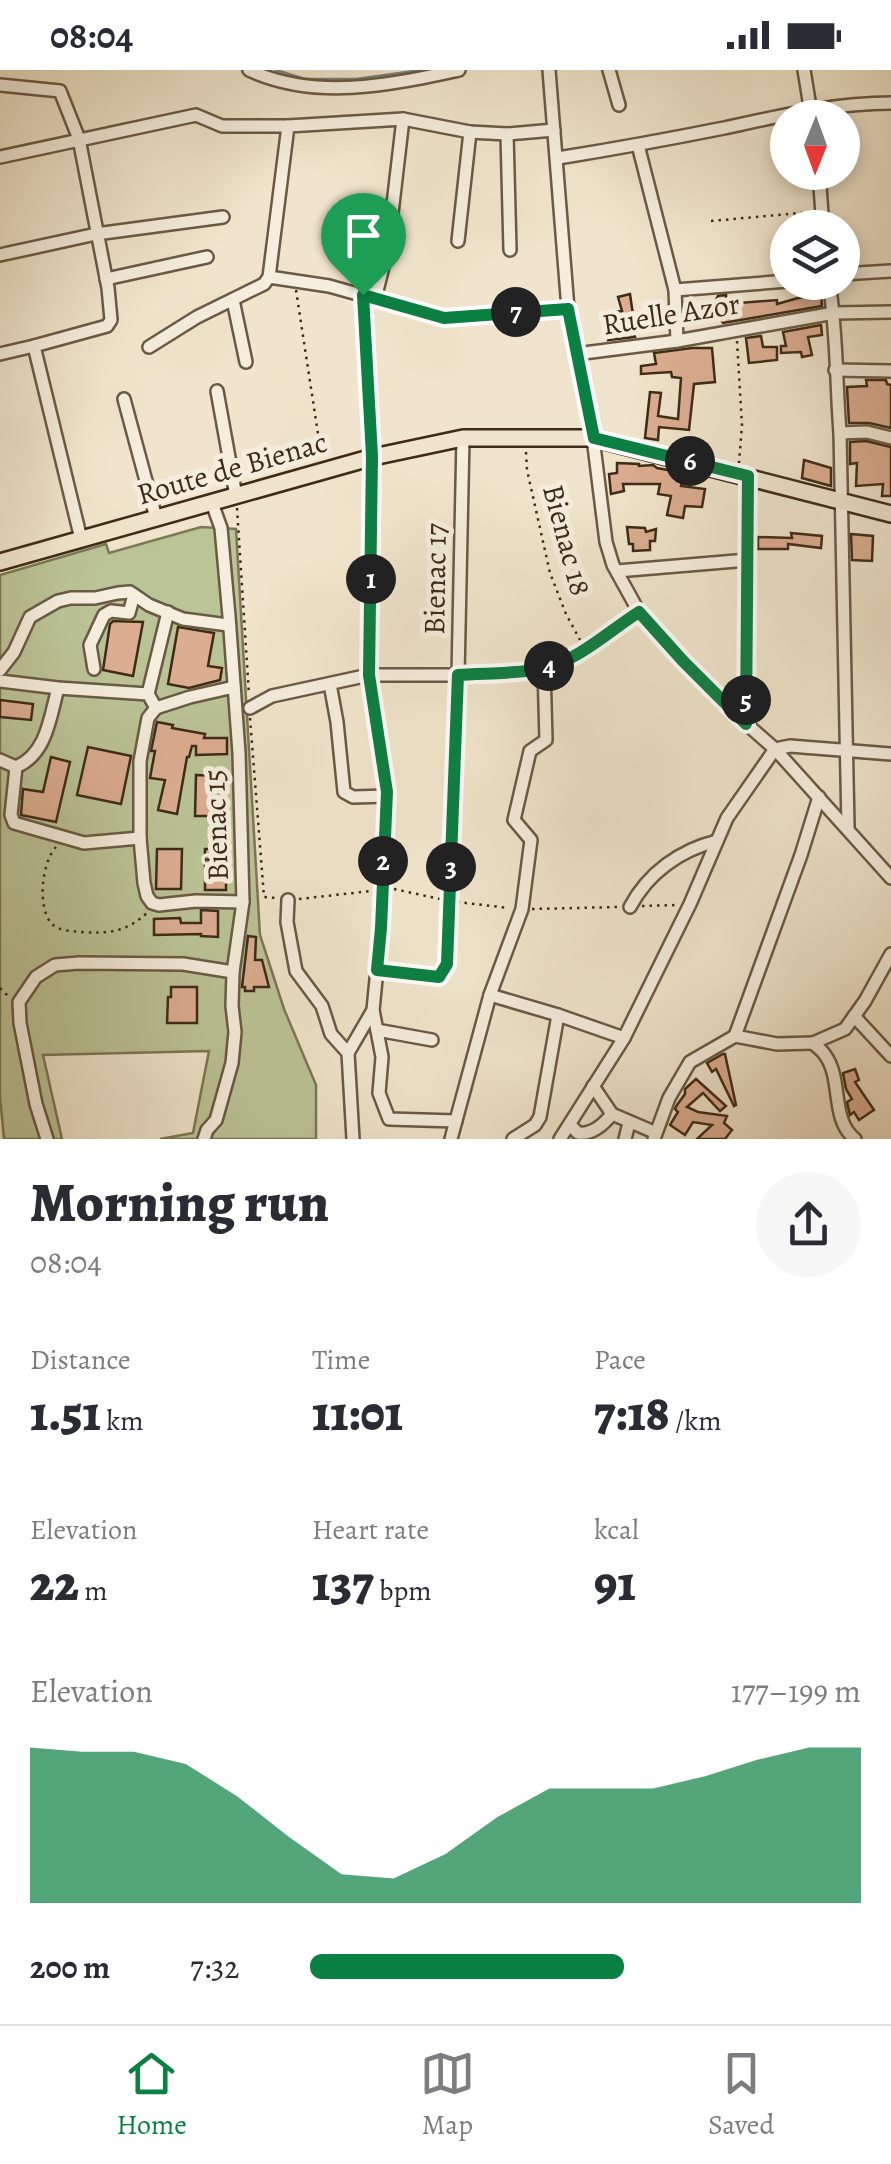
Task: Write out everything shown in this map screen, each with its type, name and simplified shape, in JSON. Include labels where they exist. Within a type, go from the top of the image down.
[{"type":"main road","name":"Route de Bienac","points":[[0,562],[372,456],[463,438],[594,438],[891,514]]},
{"type":"street","points":[[17,87],[20,70]]},
{"type":"street","points":[[249,70],[270,80],[306,88],[413,80],[458,70]]},
{"type":"street","points":[[550,70],[568,309],[594,438],[606,542],[617,571],[639,612],[683,661],[775,749],[891,878]]},
{"type":"street","points":[[609,70],[619,106]]},
{"type":"street","points":[[804,70],[809,100]]},
{"type":"street","points":[[0,85],[60,91],[78,138],[111,320],[107,326],[0,354]]},
{"type":"street","points":[[860,103],[891,103]]},
{"type":"street","points":[[0,156],[196,115],[222,126],[402,119],[470,132],[554,130]]},
{"type":"street","points":[[369,297],[388,247],[402,119]]},
{"type":"street","points":[[558,158],[770,122]]},
{"type":"street","points":[[149,347],[197,317],[264,284],[269,277],[288,126]]},
{"type":"street","points":[[458,241],[470,132]]},
{"type":"street","points":[[507,134],[510,250]]},
{"type":"street","points":[[638,146],[675,290],[676,340]]},
{"type":"street","points":[[0,255],[96,234],[223,216]]},
{"type":"street","points":[[106,280],[207,257]]},
{"type":"street","points":[[860,273],[891,271]]},
{"type":"street","points":[[269,277],[329,286],[444,318],[568,309]]},
{"type":"street","points":[[675,290],[770,282]]},
{"type":"street","points":[[233,300],[246,362]]},
{"type":"street","points":[[831,300],[840,434],[848,828]]},
{"type":"street","name":"Ruelle Azor","points":[[576,354],[834,313],[891,312]]},
{"type":"street","points":[[34,346],[81,539]]},
{"type":"street","points":[[835,370],[891,371]]},
{"type":"street","points":[[217,391],[236,496]]},
{"type":"street","points":[[124,398],[156,518]]},
{"type":"street","points":[[840,434],[866,432],[891,438]]},
{"type":"street","name":"Bienac 17","points":[[377,970],[439,977],[447,964],[463,438]]},
{"type":"street","points":[[372,456],[369,675],[387,796],[373,1010],[382,1057],[379,1093],[389,1119],[456,1121]]},
{"type":"street","points":[[743,475],[748,560],[746,724]]},
{"type":"street","name":"Bienac 15","points":[[204,1139],[206,1130],[216,1120],[232,1063],[232,972],[243,902],[234,686],[221,528],[212,504]]},
{"type":"street","points":[[617,571],[748,560]]},
{"type":"street","points":[[0,670],[14,652],[30,617],[71,598],[121,592],[198,622],[228,625]]},
{"type":"street","points":[[94,669],[90,645],[104,616],[111,612],[129,613],[134,595]]},
{"type":"street","points":[[156,708],[148,694],[168,612]]},
{"type":"street","points":[[250,708],[272,696],[369,675],[458,675],[544,669],[586,650],[639,612]]},
{"type":"street","points":[[451,1139],[490,995],[522,909],[531,840],[514,820],[530,751],[546,740],[544,669]]},
{"type":"street","points":[[0,681],[148,694]]},
{"type":"street","points":[[330,684],[344,792],[359,798],[387,796]]},
{"type":"street","points":[[234,686],[156,708],[148,718],[140,761],[140,838],[147,896],[152,903],[243,902]]},
{"type":"street","points":[[0,760],[16,767],[40,749],[58,688]]},
{"type":"street","points":[[560,1139],[624,1038],[727,818],[775,749],[790,746],[891,754]]},
{"type":"street","points":[[16,767],[10,815],[14,824],[84,843],[140,838]]},
{"type":"street","points":[[594,1086],[612,1114],[654,1136],[668,1098],[690,1062],[735,1036],[818,797]]},
{"type":"street","points":[[630,907],[639,890],[660,870],[690,848],[717,841]]},
{"type":"street","points":[[288,900],[287,922],[296,971],[322,1006],[331,1034],[348,1054]]},
{"type":"street","points":[[735,1036],[777,1044],[813,1043],[845,1029],[891,954]]},
{"type":"street","points":[[47,1139],[20,1023],[20,1002],[36,977],[55,964],[170,963],[232,972]]},
{"type":"street","points":[[490,995],[624,1038]]},
{"type":"street","points":[[353,1139],[348,1054],[373,1010]]},
{"type":"street","points":[[514,1139],[540,1117],[558,1016]]},
{"type":"street","points":[[854,1016],[891,1056]]},
{"type":"street","points":[[377,1030],[432,1040]]},
{"type":"street","points":[[813,1043],[826,1056],[846,1132],[854,1139]]},
{"type":"street","points":[[570,1124],[578,1133],[587,1134],[612,1114]]},
{"type":"street","points":[[625,1139],[629,1123]]},
{"type":"path","points":[[711,221],[770,216]]},
{"type":"path","points":[[294,281],[324,471]]},
{"type":"path","points":[[369,297],[372,456]]},
{"type":"path","points":[[737,330],[743,475]]},
{"type":"path","name":"Bienac 18","points":[[524,436],[527,470],[550,573],[586,650]]},
{"type":"path","points":[[61,837],[46,863],[42,888],[48,920],[54,926],[76,932],[109,933],[129,926],[159,905]]},
{"type":"path","points":[[0,988],[20,1002]]},
{"type":"green space","points":[[201,527],[236,529],[260,935],[284,1009],[316,1085],[316,1139],[160,1139],[193,1133],[209,1051],[43,1055],[62,1139],[4,1139],[0,1097],[0,575],[106,544],[109,553]]},
{"type":"building","points":[[630,294],[634,322],[667,314],[667,327],[658,328],[657,323],[633,329],[635,337],[608,340],[607,333],[616,331],[613,312],[622,311],[618,297]]},
{"type":"building","points":[[726,295],[727,304],[821,300],[822,306],[723,323],[712,308],[718,296]]},
{"type":"building","points":[[821,325],[822,335],[808,337],[812,355],[781,353],[781,346],[786,346],[783,332]]},
{"type":"building","points":[[761,336],[763,347],[777,347],[777,360],[749,363],[746,338]]},
{"type":"building","points":[[712,348],[715,382],[694,384],[689,430],[659,427],[658,440],[645,438],[650,392],[661,393],[658,416],[678,419],[681,378],[672,377],[671,372],[641,374],[641,366],[656,364],[654,353]]},
{"type":"building","points":[[866,380],[886,380],[891,385],[891,428],[849,423],[847,387],[867,386]]},
{"type":"building","points":[[850,442],[891,447],[891,496],[882,496],[883,484],[856,486],[857,463],[850,464]]},
{"type":"building","points":[[804,460],[831,468],[831,486],[802,478]]},
{"type":"building","points":[[617,463],[653,465],[684,473],[681,486],[705,489],[702,507],[685,506],[683,518],[667,515],[671,496],[658,494],[660,484],[623,484],[624,491],[611,494],[609,474],[617,473]]},
{"type":"building","points":[[627,527],[645,528],[646,532],[656,529],[650,550],[633,551]]},
{"type":"building","points":[[791,533],[822,536],[821,548],[788,544],[788,549],[758,549],[758,537],[792,538]]},
{"type":"building","points":[[851,534],[873,536],[872,561],[852,560]]},
{"type":"building","points":[[113,621],[143,622],[133,676],[103,670]]},
{"type":"building","points":[[178,627],[214,633],[208,666],[222,668],[220,680],[189,688],[168,684]]},
{"type":"building","points":[[0,700],[33,704],[31,720],[0,717]]},
{"type":"building","points":[[157,722],[205,734],[204,738],[227,738],[227,754],[196,755],[196,746],[192,746],[177,814],[158,810],[165,780],[150,778]]},
{"type":"building","points":[[88,747],[131,756],[121,804],[77,795]]},
{"type":"building","points":[[51,757],[70,762],[56,822],[21,815],[23,789],[43,792]]},
{"type":"building","points":[[196,775],[215,776],[214,816],[195,816]]},
{"type":"building","points":[[157,849],[182,849],[181,889],[156,889]]},
{"type":"building","points":[[205,849],[226,849],[226,890],[205,890]]},
{"type":"building","points":[[201,910],[218,911],[218,937],[154,935],[154,919],[180,918],[181,923],[201,923]]},
{"type":"building","points":[[248,936],[256,937],[255,960],[262,960],[269,987],[254,987],[254,991],[242,987]]},
{"type":"building","points":[[171,987],[197,987],[197,1023],[167,1023]]},
{"type":"building","points":[[723,1054],[734,1106],[716,1069],[712,1072],[707,1063]]},
{"type":"building","points":[[855,1069],[859,1080],[855,1082],[874,1110],[859,1120],[854,1112],[850,1115],[847,1102],[852,1099],[843,1073]]},
{"type":"building","points":[[696,1079],[726,1106],[720,1111],[703,1093],[687,1107],[727,1116],[724,1123],[732,1130],[725,1139],[697,1139],[712,1125],[693,1122],[685,1135],[670,1125],[685,1089]]},
{"type":"waterway","points":[[276,70],[305,79],[356,79],[421,70]]},
{"type":"route","points":[[363,295],[444,318],[568,309],[594,438],[748,476],[746,724],[639,612],[586,650],[544,669],[458,675],[447,964],[439,977],[377,970],[387,792],[369,675],[372,456],[363,295]]}]
